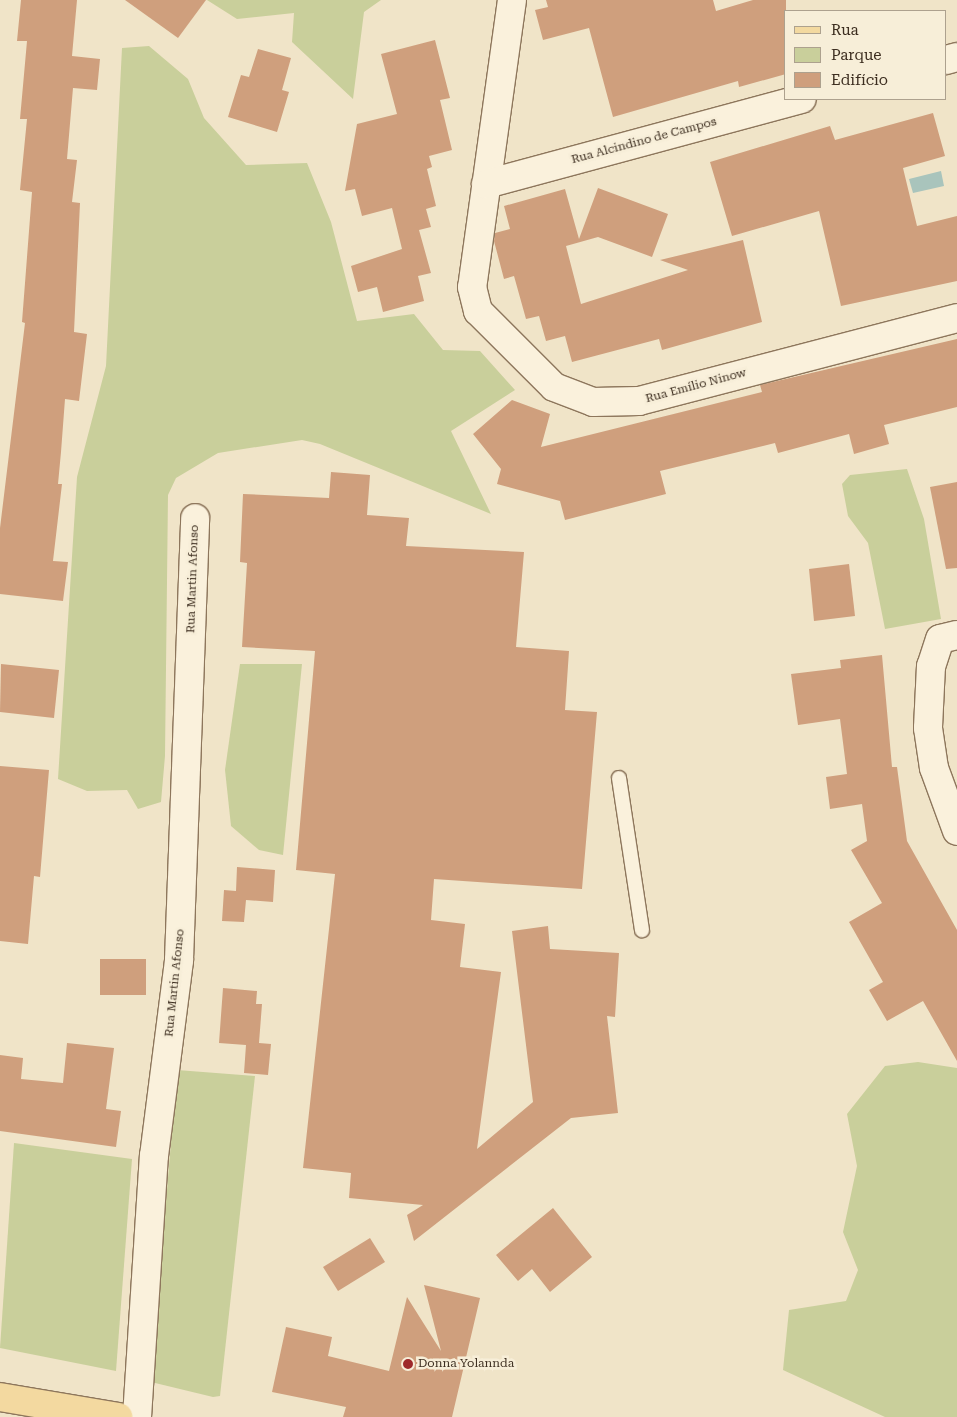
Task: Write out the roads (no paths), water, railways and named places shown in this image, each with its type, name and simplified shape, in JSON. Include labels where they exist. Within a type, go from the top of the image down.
[{"type":"main road","points":[[0,1397],[118,1417]]},
{"type":"street","name":"Rua Emílio Ninow","points":[[512,0],[472,287],[478,311],[554,386],[593,402],[639,401],[957,318]]},
{"type":"street","name":"Rua Alcindino de Campos","points":[[486,184],[798,100]]},
{"type":"street","name":"Rua Martin Afonso","points":[[136,1417],[154,1156],[179,960],[195,518]]},
{"type":"street","points":[[957,635],[940,638],[931,666],[928,728],[934,768],[957,831]]},
{"type":"lane","points":[[619,778],[642,930]]},
{"type":"water","points":[[941,171],[944,186],[913,193],[909,179]]},
{"type":"place","name":"Donna Yolannda","points":[[408,1364]]}]
